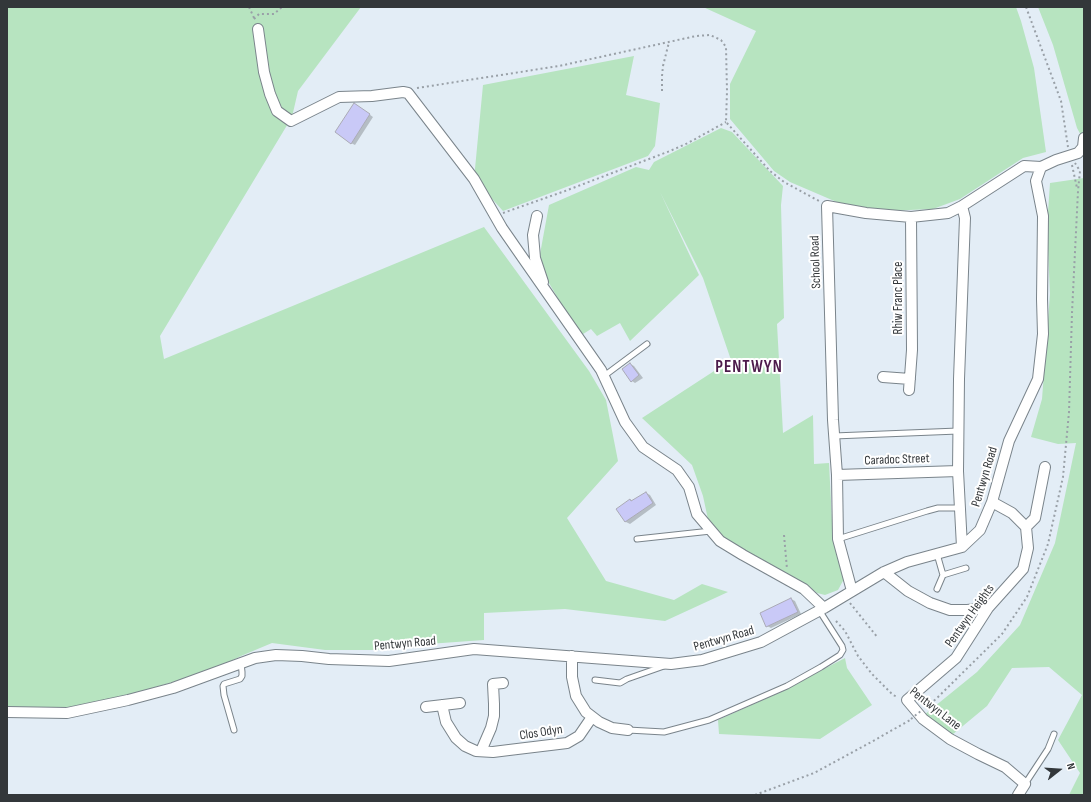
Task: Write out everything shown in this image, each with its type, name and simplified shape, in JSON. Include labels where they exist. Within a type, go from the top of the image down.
[{"type":"street","points":[[256,24],[264,72],[270,94],[277,111],[291,121],[339,98],[403,92],[408,93],[474,179],[502,228],[601,370],[625,422],[643,447],[677,470],[689,487],[697,514],[720,541],[804,589],[821,609]]},
{"type":"street","points":[[827,206],[866,213],[911,217],[948,213],[962,206],[1024,166],[1041,167],[1056,160],[1078,153],[1084,143]]},
{"type":"street","name":"Pentwyn Road","points":[[7,712],[67,713],[128,700],[173,688],[255,658],[276,655],[389,661],[474,649],[671,664],[702,660],[761,642],[848,594],[884,572],[907,562],[962,547],[980,530],[992,502],[1009,441],[1038,379],[1043,334],[1043,216],[1036,181],[1041,167]]},
{"type":"street","name":"School Road","points":[[827,206],[838,539],[848,594]]},
{"type":"street","points":[[962,206],[965,218],[961,299],[958,431],[959,508],[962,547]]},
{"type":"street","points":[[537,216],[532,235],[535,258],[543,282],[571,322],[571,329]]},
{"type":"street","name":"Rhiw Franc Place","points":[[909,390],[912,350],[911,217]]},
{"type":"street","points":[[883,377],[910,379]]},
{"type":"street","points":[[992,502],[1012,513],[1026,527],[1035,518],[1045,467]]},
{"type":"street","name":"Caradoc Street","points":[[837,475],[958,471]]},
{"type":"street","name":"Pentwyn Heights","points":[[907,700],[956,658],[988,608],[1023,569],[1028,548],[1026,527]]},
{"type":"street","points":[[884,572],[908,591],[930,603],[950,610],[988,608]]},
{"type":"street","points":[[572,656],[572,677],[576,696],[586,712],[599,722],[612,728],[628,730]]},
{"type":"street","points":[[481,751],[491,728],[494,716],[493,684],[502,683]]},
{"type":"street","name":"Pentwyn Lane","points":[[907,700],[923,719],[945,735],[978,754],[1005,767],[1025,784]]},
{"type":"street","points":[[426,707],[460,703]]},
{"type":"street","name":"Clos Odyn","points":[[442,705],[446,722],[456,738],[465,746],[476,751],[493,752],[567,743],[579,736],[592,716]]},
{"type":"street","points":[[1018,795],[1025,784]]},
{"type":"lane","points":[[604,376],[647,344]]},
{"type":"lane","points":[[834,436],[958,431]]},
{"type":"lane","points":[[838,539],[938,508],[959,508]]},
{"type":"lane","points":[[637,539],[712,531]]},
{"type":"lane","points":[[937,554],[944,574],[937,589]]},
{"type":"lane","points":[[944,574],[966,568]]},
{"type":"lane","points":[[628,730],[664,732],[710,720],[787,686],[821,667],[840,654],[843,650],[821,609]]},
{"type":"lane","points":[[234,730],[224,695],[223,686],[224,684],[240,679],[242,676],[241,664]]},
{"type":"lane","points":[[595,680],[620,683],[627,679],[671,664]]},
{"type":"lane","points":[[1025,784],[1048,749],[1054,734]]},
{"type":"path","points":[[250,7],[256,24]]},
{"type":"path","points":[[256,24],[259,14],[274,14],[282,7]]},
{"type":"path","points":[[403,92],[422,87],[559,66],[696,36],[710,35],[721,40],[726,47],[726,122],[770,171],[784,182],[827,206]]},
{"type":"path","points":[[662,91],[663,66],[670,42]]},
{"type":"path","points":[[496,216],[670,151],[726,122]]},
{"type":"path","points":[[1070,156],[1078,191]]},
{"type":"path","points":[[784,535],[788,568],[784,578]]},
{"type":"path","points":[[848,594],[878,638]]},
{"type":"path","name":"Pentwyn Lane","points":[[821,609],[845,631],[858,656],[872,674],[893,695],[907,700]]},
{"type":"path","points":[[755,795],[814,773],[911,719],[922,710]]},
{"type":"green space","points":[[7,7],[361,7],[298,91],[292,117],[160,336],[164,359],[484,227],[589,371],[606,400],[618,461],[567,518],[606,581],[674,600],[702,584],[728,592],[665,621],[565,609],[484,613],[484,640],[414,645],[387,650],[325,650],[272,643],[211,671],[128,695],[68,708],[7,709]]},
{"type":"green space","points":[[703,7],[1016,7],[1034,68],[1046,152],[1023,158],[960,199],[933,209],[885,211],[839,203],[790,182],[774,171],[730,119],[730,84],[756,31]]},
{"type":"green space","points":[[1038,7],[1084,7],[1084,141],[1077,128],[1053,45]]},
{"type":"green space","points":[[634,56],[626,95],[660,103],[655,146],[648,156],[503,211],[474,179],[483,85]]},
{"type":"green space","points":[[721,128],[732,132],[783,186],[781,205],[784,318],[777,324],[783,433],[813,415],[814,464],[829,463],[833,540],[844,579],[838,590],[825,595],[817,593],[807,585],[729,545],[709,524],[703,496],[692,465],[642,418],[731,360],[703,278],[660,192],[699,275],[630,341],[620,323],[597,336],[591,329],[580,336],[546,278],[540,254],[549,205],[636,167],[649,170],[654,162]]},
{"type":"green space","points":[[1084,178],[1084,795],[1069,795],[1080,773],[1058,740],[1082,695],[1049,667],[1012,668],[987,706],[952,735],[924,715],[977,672],[1020,625],[1055,543],[1076,443],[1058,444],[1031,437],[1042,399],[1050,294],[1047,227],[1050,183]]},
{"type":"green space","points":[[845,658],[847,668],[872,705],[820,739],[719,734],[718,720],[776,694]]},
{"type":"building","points":[[354,103],[370,114],[351,144],[335,132]]},
{"type":"building","points":[[630,363],[639,375],[631,382],[622,369]]},
{"type":"building","points":[[646,492],[653,503],[625,522],[616,509],[630,499],[631,501]]},
{"type":"building","points":[[791,598],[798,612],[766,627],[760,613]]},
{"type":"district","name":"PENTWYN","points":[[749,368]]}]
